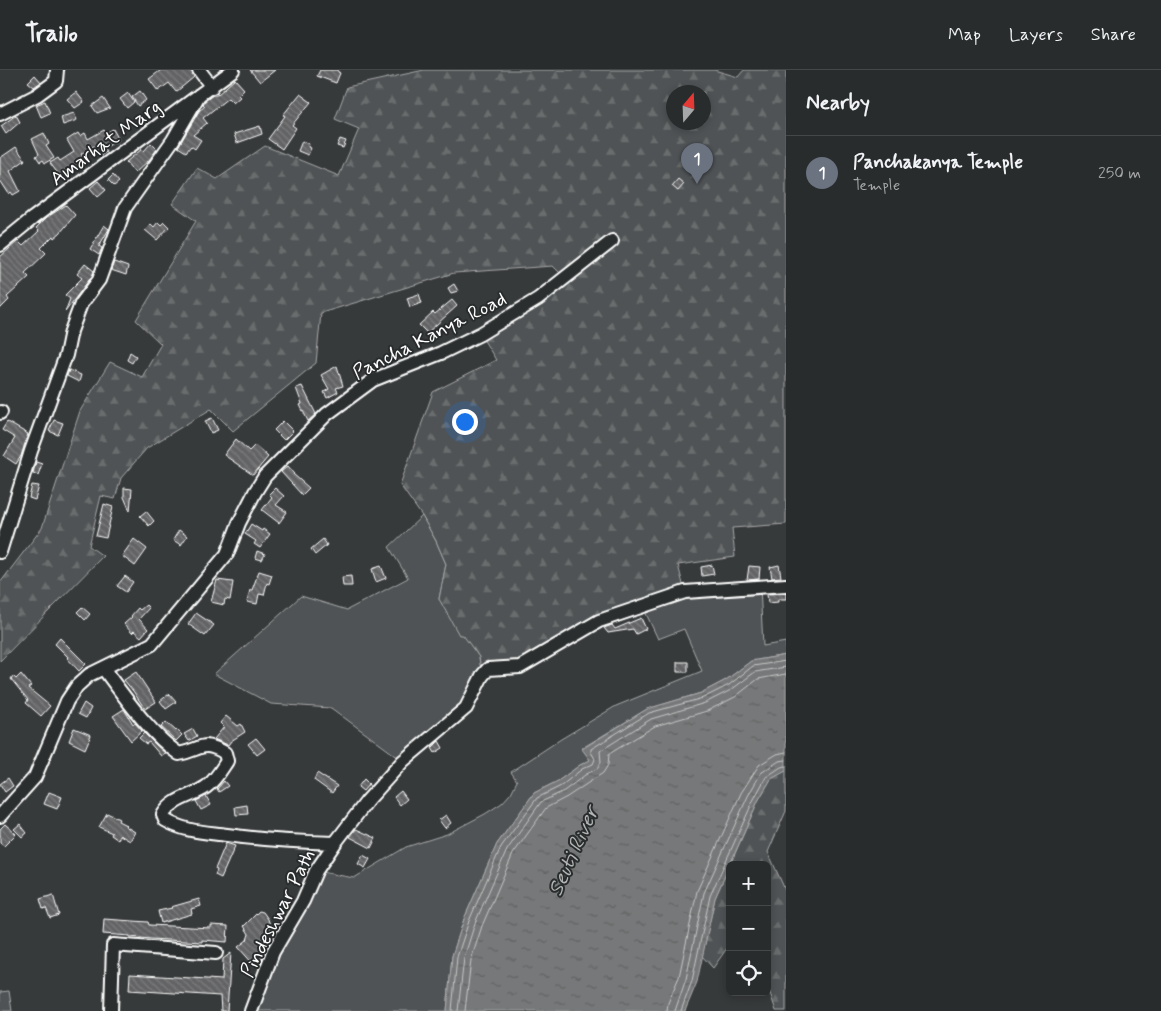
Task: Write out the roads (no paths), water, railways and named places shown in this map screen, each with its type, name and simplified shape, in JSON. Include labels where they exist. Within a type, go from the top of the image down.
[{"type":"street","points":[[0,114],[37,95],[56,81],[57,70]]},
{"type":"street","name":"Amarhat Marg","points":[[0,245],[33,218],[233,70]]},
{"type":"street","points":[[200,71],[212,87]]},
{"type":"street","points":[[0,552],[31,451],[66,355],[71,331],[81,304],[99,280],[125,208],[173,140],[199,94]]},
{"type":"street","name":"Pancha Kanya Road","points":[[0,816],[35,777],[67,701],[77,686],[89,675],[152,644],[227,554],[254,492],[265,476],[327,414],[373,380],[441,353],[480,334],[538,299],[612,241]]},
{"type":"street","name":"Pindeshwar Path","points":[[251,1011],[273,952],[303,900],[316,871],[335,843],[367,801],[403,761],[466,708],[482,676],[488,669],[520,667],[599,620],[685,592],[786,585]]},
{"type":"street","points":[[103,668],[143,719],[179,754],[202,746],[213,746],[224,753],[227,761],[207,786],[177,800],[163,815],[165,820],[187,830],[204,833],[248,838],[335,843]]},
{"type":"street","points":[[111,1011],[113,945],[216,953]]},
{"type":"water","name":"Seuti River","points":[[786,655],[786,771],[771,779],[758,801],[731,861],[726,861],[726,873],[715,898],[697,982],[685,1011],[447,1011],[452,956],[464,919],[497,844],[534,793],[558,781],[590,760],[582,749],[647,709],[701,693],[726,680],[751,661]]},
{"type":"place","name":"Panchakanya Temple","points":[[697,184]]}]
